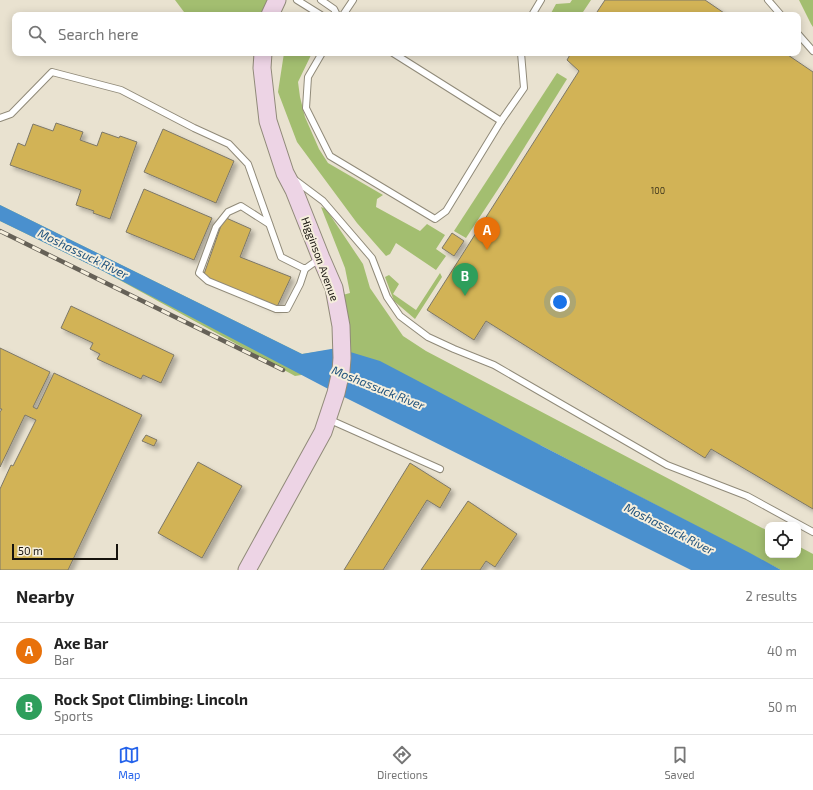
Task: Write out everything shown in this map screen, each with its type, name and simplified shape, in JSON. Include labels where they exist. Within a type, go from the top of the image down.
[{"type":"street","points":[[271,12],[276,0]]},
{"type":"street","name":"Higginson Avenue","points":[[247,570],[323,432],[336,393],[341,371],[342,350],[341,326],[334,288],[286,173],[268,121],[262,68],[263,56]]},
{"type":"lane","points":[[297,0],[316,12]]},
{"type":"lane","points":[[321,0],[334,9],[336,12]]},
{"type":"lane","points":[[345,12],[354,0]]},
{"type":"lane","points":[[534,12],[541,0]]},
{"type":"lane","points":[[768,0],[778,12]]},
{"type":"lane","points":[[801,37],[813,51]]},
{"type":"lane","points":[[320,56],[308,77],[306,108],[330,156],[435,219],[446,211],[501,121],[524,88],[521,56]]},
{"type":"lane","points":[[398,56],[501,121]]},
{"type":"lane","points":[[0,118],[11,114],[52,72],[121,90],[194,128],[229,144],[248,164],[281,257],[305,269]]},
{"type":"lane","points":[[286,173],[324,201],[372,258],[386,297],[400,316],[428,337],[494,364],[667,465],[747,496],[813,532]]},
{"type":"lane","points":[[269,224],[241,206],[228,212],[216,227],[199,273],[208,281],[276,309],[288,309],[300,284],[305,269],[321,258]]},
{"type":"lane","points":[[328,419],[440,469]]},
{"type":"green space","points":[[175,0],[275,0],[271,12],[184,12]]},
{"type":"green space","points":[[572,0],[591,0],[583,12],[552,12],[556,4],[570,3]]},
{"type":"green space","points":[[799,0],[813,0],[813,27],[811,24]]},
{"type":"green space","points":[[284,56],[311,56],[298,82],[305,117],[319,149],[328,163],[383,195],[377,199],[376,207],[420,231],[427,224],[445,235],[436,249],[446,256],[436,270],[396,243],[390,254],[386,256],[357,223],[297,142],[278,92]]},
{"type":"green space","points":[[557,73],[567,79],[506,177],[466,238],[454,231]]},
{"type":"green space","points":[[0,205],[302,354],[336,349],[335,297],[350,293],[345,268],[321,207],[326,209],[363,264],[370,288],[403,336],[426,351],[765,529],[765,558],[801,558],[801,548],[813,554],[813,570],[781,570],[542,446],[339,369],[295,376],[103,271],[0,221]]},
{"type":"green space","points":[[440,273],[442,277],[415,319],[394,301],[385,277],[389,275],[399,284],[393,294],[416,310]]},
{"type":"water","name":"Moshassuck River","points":[[0,205],[302,354],[337,348],[380,361],[781,570],[691,570],[336,393],[103,271],[0,221]]},
{"type":"building","points":[[605,0],[705,0],[723,12],[597,12]]},
{"type":"building","points":[[569,56],[789,56],[813,72],[813,509],[711,449],[705,458],[486,321],[474,340],[427,310],[579,71],[567,60]]},
{"type":"building","points":[[56,123],[83,132],[80,140],[97,146],[102,132],[137,142],[110,219],[93,213],[94,211],[76,205],[81,190],[10,165],[18,143],[25,146],[33,124],[53,131]]},
{"type":"building","points":[[163,129],[234,161],[216,203],[144,172]]},
{"type":"building","points":[[144,189],[212,218],[194,260],[126,232]]},
{"type":"building","points":[[224,217],[251,229],[240,257],[291,277],[276,309],[203,277]]},
{"type":"building","points":[[452,233],[464,241],[454,256],[442,248]]},
{"type":"building","points":[[71,306],[174,355],[161,383],[143,375],[141,379],[97,359],[100,354],[90,349],[93,343],[61,328]]},
{"type":"building","points":[[0,348],[50,372],[33,407],[37,409],[54,373],[142,415],[68,570],[0,570],[0,489],[11,465],[13,466],[36,420],[25,415],[0,467],[0,412],[2,409],[0,409]]},
{"type":"building","points":[[146,435],[157,440],[154,446],[142,441]]},
{"type":"building","points":[[198,462],[242,486],[202,558],[158,533]]},
{"type":"building","points":[[410,463],[451,489],[440,508],[427,500],[383,570],[344,570]]},
{"type":"building","points":[[468,501],[517,534],[495,567],[486,561],[480,570],[421,570]]},
{"type":"railway","points":[[0,231],[283,370]]},
{"type":"place","name":"Axe Bar","points":[[487,250]]},
{"type":"place","name":"Rock Spot Climbing: Lincoln","points":[[465,296]]}]
